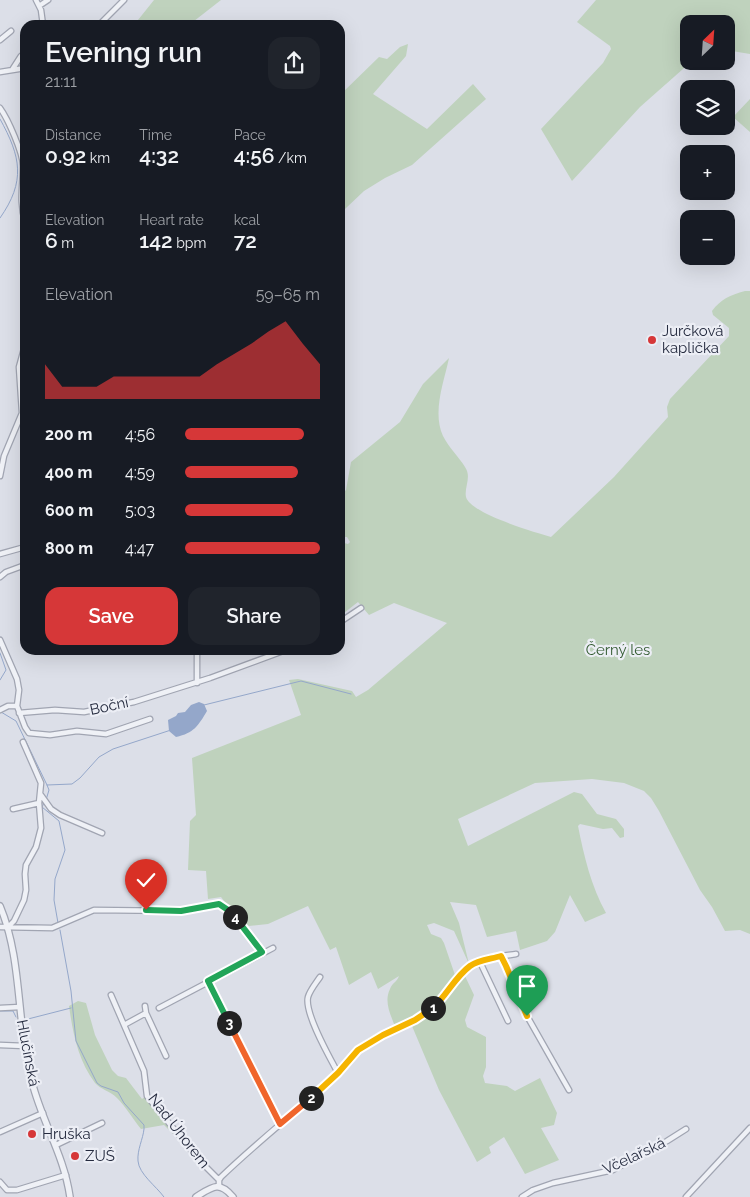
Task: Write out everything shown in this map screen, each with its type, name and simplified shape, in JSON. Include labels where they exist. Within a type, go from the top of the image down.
[{"type":"street","points":[[36,0],[40,6],[42,20]]},
{"type":"street","points":[[40,6],[48,0]]},
{"type":"street","points":[[104,20],[124,0]]},
{"type":"street","points":[[0,40],[11,31]]},
{"type":"street","points":[[12,70],[20,58]]},
{"type":"street","points":[[0,72],[20,69]]},
{"type":"street","points":[[0,108],[20,148]]},
{"type":"street","points":[[20,363],[20,376]]},
{"type":"street","points":[[0,476],[4,456],[20,420]]},
{"type":"street","points":[[0,554],[20,548]]},
{"type":"street","points":[[0,577],[6,572],[20,567]]},
{"type":"street","points":[[345,619],[361,608]]},
{"type":"street","points":[[0,640],[17,679],[19,690],[17,706],[29,733],[50,735],[77,731],[106,734],[150,719]]},
{"type":"street","points":[[196,683],[197,655]]},
{"type":"street","name":"Boční","points":[[19,713],[54,710],[84,712],[134,702],[196,683],[272,655]]},
{"type":"street","points":[[0,710],[8,706],[17,706]]},
{"type":"street","points":[[23,742],[42,783],[44,798],[51,808],[60,815],[102,833]]},
{"type":"street","points":[[13,809],[39,803],[44,798]]},
{"type":"street","points":[[8,927],[14,920],[25,895],[24,874],[26,864],[36,847],[41,828],[39,803]]},
{"type":"street","points":[[0,927],[52,928],[94,910],[181,911],[219,904],[228,910],[262,952]]},
{"type":"street","name":"Hlučínská","points":[[0,906],[8,927],[12,947],[25,1046],[32,1082],[66,1175],[70,1197]]},
{"type":"street","points":[[159,1008],[262,952],[273,948]]},
{"type":"street","points":[[196,1197],[219,1183],[280,1124],[338,1073],[358,1050],[430,1010],[470,966],[501,956],[516,954]]},
{"type":"street","points":[[501,956],[527,1016],[569,1090]]},
{"type":"street","points":[[480,962],[508,1021]]},
{"type":"street","points":[[320,978],[308,998],[309,1010],[338,1073]]},
{"type":"street","points":[[208,981],[280,1124]]},
{"type":"street","name":"Nad Úhorem","points":[[111,995],[144,1071],[147,1096],[219,1183]]},
{"type":"street","points":[[145,1006],[146,1014],[166,1056]]},
{"type":"street","points":[[0,1008],[20,1007]]},
{"type":"street","points":[[124,1025],[146,1014]]},
{"type":"street","points":[[0,1046],[25,1046]]},
{"type":"street","points":[[0,1132],[43,1113]]},
{"type":"street","points":[[56,1145],[102,1123]]},
{"type":"street","points":[[686,1197],[750,1128]]},
{"type":"street","name":"Včelařská","points":[[522,1197],[533,1190],[553,1183],[612,1170],[686,1129]]},
{"type":"street","points":[[7,1190],[17,1190],[66,1175]]},
{"type":"street","points":[[0,1182],[7,1190],[7,1197]]},
{"type":"street","points":[[219,1183],[233,1197]]},
{"type":"green space","points":[[154,0],[221,0],[195,20],[138,20]]},
{"type":"green space","points":[[596,0],[750,0],[750,54],[735,52],[735,15],[680,15],[680,70],[682,70],[640,107],[572,181],[541,129],[603,63],[611,49],[610,46],[577,22]]},
{"type":"green space","points":[[408,44],[406,56],[373,94],[427,129],[473,84],[486,99],[412,165],[364,191],[345,209],[345,90],[379,57],[387,59],[400,47]]},
{"type":"green space","points":[[750,99],[750,132],[735,119],[735,115]]},
{"type":"green space","name":"Černý les","points":[[750,291],[750,934],[740,930],[725,931],[700,890],[659,811],[644,791],[624,783],[592,779],[535,783],[458,819],[468,846],[574,792],[582,794],[597,814],[616,819],[624,829],[624,837],[620,838],[612,828],[603,829],[580,824],[578,826],[589,871],[606,913],[585,922],[570,895],[555,932],[547,941],[520,950],[516,931],[487,937],[476,905],[450,902],[459,923],[469,964],[454,931],[434,923],[427,925],[431,934],[441,938],[444,943],[456,978],[421,1013],[413,1018],[394,1024],[388,1007],[388,993],[399,976],[378,989],[371,972],[349,985],[336,947],[330,950],[308,906],[268,924],[249,926],[234,914],[221,897],[208,899],[206,871],[188,870],[190,821],[196,815],[192,758],[301,715],[289,680],[298,679],[352,691],[356,697],[368,690],[447,623],[394,603],[369,615],[358,602],[345,612],[345,543],[350,542],[345,537],[345,491],[351,462],[400,422],[423,384],[449,358],[440,397],[440,427],[443,436],[467,471],[466,497],[479,510],[491,516],[551,537],[614,477],[668,417],[667,407],[670,399],[729,336],[729,328],[713,315],[712,311],[719,303],[735,294]]},
{"type":"green space","points":[[465,976],[474,995],[465,1020],[467,1027],[486,1037],[486,1067],[483,1076],[485,1083],[507,1086],[515,1091],[540,1078],[557,1113],[554,1125],[541,1128],[559,1160],[525,1174],[504,1137],[489,1147],[491,1153],[477,1162],[439,1090],[412,1026],[422,1019],[434,1016],[438,1005]]},
{"type":"green space","points":[[78,1001],[86,1003],[95,1035],[112,1070],[118,1076],[126,1078],[142,1099],[145,1097],[181,1142],[164,1125],[141,1129],[117,1098],[95,1083],[80,1056],[72,1027],[69,1006]]},
{"type":"water","points":[[199,702],[204,704],[207,711],[201,721],[191,731],[176,737],[169,731],[168,720],[178,713],[185,712],[191,705]]},
{"type":"waterway","points":[[0,119],[13,145],[18,169],[14,192],[0,218]]},
{"type":"waterway","points":[[0,653],[6,670],[0,680]]},
{"type":"waterway","points":[[204,705],[301,681],[351,694]]},
{"type":"waterway","points":[[1,712],[16,721],[49,790],[46,800]]},
{"type":"waterway","points":[[47,785],[72,784],[99,757],[113,749],[171,730]]},
{"type":"waterway","points":[[44,803],[42,807],[59,821],[65,850],[55,879],[54,900],[58,923]]},
{"type":"waterway","points":[[60,930],[71,991],[76,1041],[97,1083],[118,1092],[124,1103],[144,1125],[138,1153],[139,1166],[141,1171],[164,1197]]},
{"type":"waterway","points":[[28,1019],[71,1008]]},
{"type":"waterway","points":[[0,1011],[13,1011],[16,1017]]},
{"type":"place","name":"Jurčková kaplička","points":[[652,340]]},
{"type":"place","name":"Hruška","points":[[32,1134]]},
{"type":"place","name":"ZUŠ","points":[[75,1156]]},
{"type":"route","points":[[146,910],[181,911],[219,904],[242,924],[262,952],[208,981],[280,1124],[327,1084],[358,1050],[430,1010],[470,966],[501,956],[527,1016]]}]
